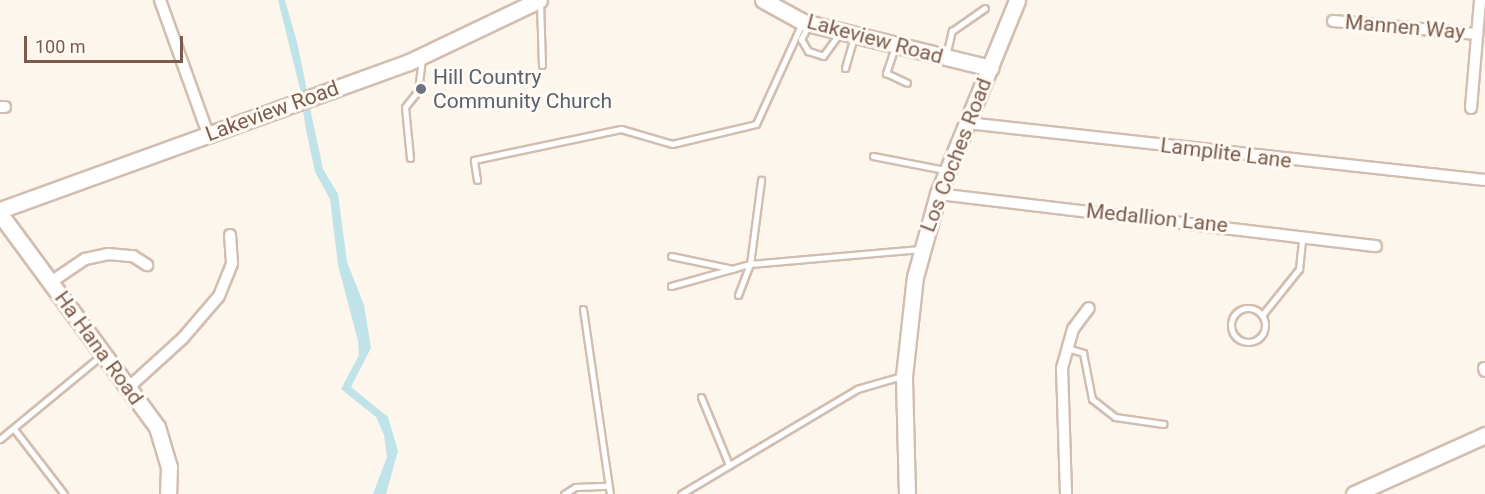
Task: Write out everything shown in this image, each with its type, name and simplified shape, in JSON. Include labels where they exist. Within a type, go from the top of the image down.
[{"type":"street","points":[[160,0],[208,134]]},
{"type":"street","name":"Lakeview Road","points":[[0,212],[422,56],[540,0]]},
{"type":"street","name":"Lakeview Road","points":[[763,0],[806,22],[990,68]]},
{"type":"street","name":"Los Coches Road","points":[[907,494],[904,376],[909,305],[921,249],[946,171],[968,123],[1017,0]]},
{"type":"street","points":[[1471,108],[1480,0]]},
{"type":"street","name":"Mannen Way","points":[[1333,21],[1477,34]]},
{"type":"street","name":"Lamplite Lane","points":[[968,123],[1485,180]]},
{"type":"street","name":"Medallion Lane","points":[[938,194],[1376,246]]},
{"type":"street","name":"Ha Hana Road","points":[[0,212],[104,354],[161,438],[169,467],[168,494]]},
{"type":"street","points":[[128,388],[183,338],[219,296],[232,263],[230,235]]},
{"type":"street","points":[[51,282],[85,259],[108,254],[133,256],[147,265]]},
{"type":"street","points":[[1066,494],[1066,348],[1089,308]]},
{"type":"street","points":[[1361,492],[1485,435]]},
{"type":"lane","points":[[540,0],[542,65]]},
{"type":"lane","points":[[946,57],[952,31],[985,8]]},
{"type":"lane","points":[[806,22],[801,39],[808,51],[824,56],[848,33]]},
{"type":"lane","points":[[477,180],[474,160],[621,129],[672,144],[756,124],[806,22]]},
{"type":"lane","points":[[845,68],[848,33]]},
{"type":"lane","points":[[896,45],[886,73],[907,83]]},
{"type":"lane","points":[[410,158],[405,107],[418,91],[422,56]]},
{"type":"lane","points":[[873,156],[946,171]]},
{"type":"lane","points":[[738,295],[750,264],[761,180]]},
{"type":"lane","points":[[1263,314],[1299,269],[1302,238]]},
{"type":"lane","points":[[671,286],[750,264],[921,249]]},
{"type":"lane","points":[[671,256],[735,270]]},
{"type":"lane","points":[[1257,308],[1263,314],[1266,327],[1257,338],[1235,338],[1233,316],[1257,308]]},
{"type":"lane","points":[[583,309],[610,494]]},
{"type":"lane","points":[[1066,348],[1083,353],[1092,399],[1114,417],[1163,424]]},
{"type":"lane","points":[[0,439],[104,354]]},
{"type":"lane","points":[[681,494],[857,389],[904,376]]},
{"type":"lane","points":[[701,398],[729,465]]},
{"type":"lane","points":[[14,429],[64,494]]},
{"type":"lane","points":[[564,494],[574,487],[608,486]]},
{"type":"water","points":[[278,0],[285,0],[297,42],[308,95],[302,97]]},
{"type":"water","points":[[309,103],[323,169],[338,194],[347,262],[364,305],[371,348],[351,387],[388,417],[398,451],[386,494],[373,494],[387,457],[384,435],[376,417],[341,389],[359,355],[358,341],[338,265],[330,199],[315,172],[306,130],[302,105]]},
{"type":"place","name":"Hill Country Community Church","points":[[421,89]]}]
